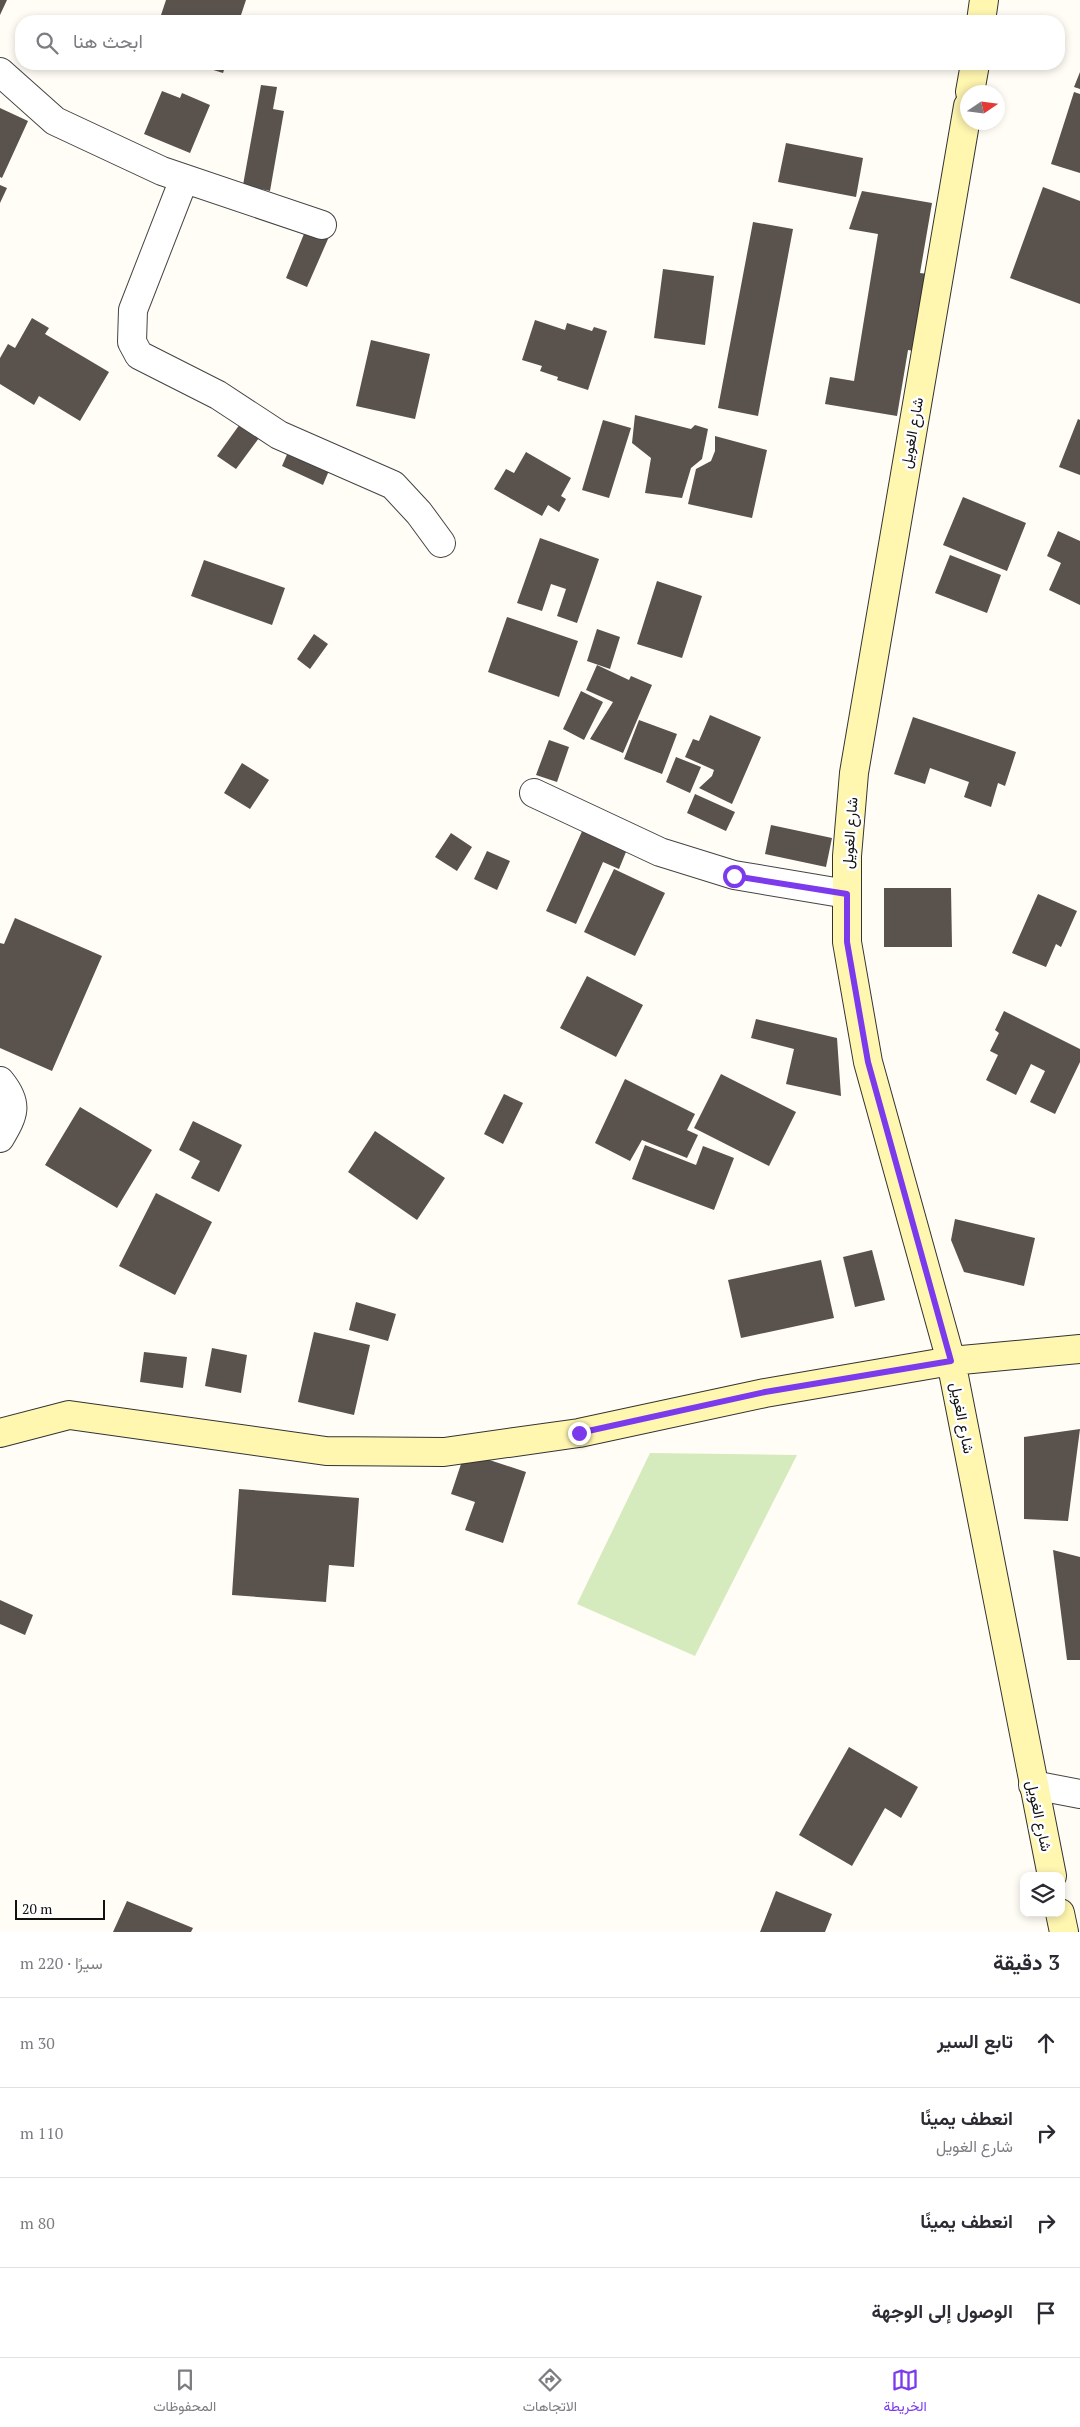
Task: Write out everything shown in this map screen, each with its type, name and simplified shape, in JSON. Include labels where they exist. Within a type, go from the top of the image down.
[{"type":"street","points":[[982,15],[984,0]]},
{"type":"street","points":[[971,85],[974,70]]},
{"type":"street","points":[[0,72],[55,121],[184,179],[322,225]]},
{"type":"street","name":"شارع الغويل","points":[[964,130],[854,774],[847,856],[847,942],[868,1062],[951,1361],[1051,1872]]},
{"type":"street","points":[[184,179],[133,310],[132,342],[139,355],[218,395],[279,435],[393,485],[419,512],[441,543]]},
{"type":"street","points":[[534,793],[660,852],[734,876],[847,894]]},
{"type":"street","points":[[0,1081],[11,1094],[12,1117],[0,1138]]},
{"type":"street","points":[[0,1433],[68,1415],[326,1451],[444,1452],[579,1433],[765,1392],[951,1361],[1080,1349]]},
{"type":"street","points":[[1033,1785],[1080,1794]]},
{"type":"street","points":[[1061,1917],[1064,1932]]},
{"type":"green space","points":[[650,1453],[797,1455],[695,1656],[577,1604]]},
{"type":"building","points":[[0,0],[7,0],[0,15]]},
{"type":"building","points":[[166,0],[246,0],[241,15],[161,15]]},
{"type":"building","points":[[213,70],[224,70],[223,73]]},
{"type":"building","points":[[1080,72],[1080,89],[1074,87]]},
{"type":"building","points":[[261,85],[277,87],[273,109],[284,111],[270,191],[243,185]]},
{"type":"building","points":[[162,91],[180,98],[182,93],[210,105],[190,153],[144,134]]},
{"type":"building","points":[[1074,92],[1080,94],[1080,173],[1051,164]]},
{"type":"building","points":[[0,108],[28,121],[2,178],[0,177]]},
{"type":"building","points":[[786,143],[863,158],[856,197],[778,182]]},
{"type":"building","points":[[0,185],[7,188],[0,203]]},
{"type":"building","points":[[1043,187],[1080,201],[1080,304],[1010,278]]},
{"type":"building","points":[[862,191],[932,203],[920,273],[928,274],[915,351],[908,350],[897,416],[825,404],[830,377],[854,381],[878,234],[849,229]]},
{"type":"building","points":[[753,222],[793,229],[758,416],[718,408]]},
{"type":"building","points":[[306,229],[328,239],[307,287],[286,278]]},
{"type":"building","points":[[663,269],[714,276],[705,345],[654,338]]},
{"type":"building","points":[[32,318],[49,328],[45,334],[109,372],[80,421],[39,396],[34,405],[0,384],[0,358],[8,344],[15,348]]},
{"type":"building","points":[[535,320],[565,330],[567,323],[592,331],[594,327],[607,331],[588,390],[557,380],[558,377],[540,371],[542,366],[522,360]]},
{"type":"building","points":[[371,340],[430,354],[415,419],[356,406]]},
{"type":"building","points":[[635,415],[691,429],[695,425],[708,429],[702,459],[691,468],[682,498],[645,493],[651,458],[632,443]]},
{"type":"building","points":[[1078,419],[1080,420],[1080,475],[1059,467]]},
{"type":"building","points":[[603,420],[631,428],[609,498],[582,490]]},
{"type":"building","points":[[240,424],[259,438],[236,469],[217,456]]},
{"type":"building","points":[[715,436],[767,450],[752,518],[688,504],[696,469],[711,461],[715,451]]},
{"type":"building","points":[[292,443],[333,461],[323,485],[282,466]]},
{"type":"building","points":[[526,452],[571,478],[561,496],[566,499],[559,512],[548,505],[542,516],[494,489],[506,469],[514,473]]},
{"type":"building","points":[[963,497],[1026,523],[1007,571],[943,545]]},
{"type":"building","points":[[1058,531],[1080,541],[1080,605],[1049,590],[1061,563],[1047,556]]},
{"type":"building","points":[[540,538],[599,559],[577,623],[557,616],[566,589],[551,584],[542,611],[517,603]]},
{"type":"building","points":[[950,555],[1001,575],[987,613],[935,593]]},
{"type":"building","points":[[204,560],[285,588],[272,625],[191,596]]},
{"type":"building","points":[[657,581],[702,596],[682,658],[637,644]]},
{"type":"building","points":[[507,617],[578,641],[559,697],[488,672]]},
{"type":"building","points":[[597,629],[620,637],[610,669],[587,661]]},
{"type":"building","points":[[314,634],[328,644],[310,669],[297,659]]},
{"type":"building","points":[[597,665],[629,680],[631,676],[652,685],[623,753],[590,739],[613,702],[586,690]]},
{"type":"building","points":[[581,691],[603,702],[584,740],[563,729]]},
{"type":"building","points":[[710,715],[761,737],[732,804],[699,788],[712,776],[714,770],[685,757],[693,739],[699,741]]},
{"type":"building","points":[[913,717],[1016,752],[1005,786],[998,783],[991,807],[964,797],[969,782],[930,768],[925,784],[894,774]]},
{"type":"building","points":[[639,720],[677,734],[662,774],[624,759]]},
{"type":"building","points":[[549,740],[569,747],[557,782],[536,775]]},
{"type":"building","points":[[676,757],[701,767],[690,793],[666,782]]},
{"type":"building","points":[[242,763],[269,780],[250,809],[224,793]]},
{"type":"building","points":[[695,794],[735,812],[726,831],[687,813]]},
{"type":"building","points":[[771,825],[832,838],[826,867],[765,854]]},
{"type":"building","points":[[584,827],[628,847],[619,869],[603,862],[576,924],[546,911]]},
{"type":"building","points":[[451,833],[472,847],[457,871],[435,857]]},
{"type":"building","points":[[487,851],[510,861],[497,890],[474,879]]},
{"type":"building","points":[[614,869],[665,893],[635,956],[584,932]]},
{"type":"building","points":[[884,888],[951,888],[952,947],[884,947]]},
{"type":"building","points":[[1038,894],[1077,911],[1061,947],[1056,944],[1046,967],[1012,953]]},
{"type":"building","points":[[15,918],[102,956],[52,1071],[0,1048],[0,943],[4,944]]},
{"type":"building","points":[[587,976],[643,1005],[616,1057],[560,1028]]},
{"type":"building","points":[[1004,1011],[1080,1049],[1080,1062],[1055,1114],[1030,1102],[1045,1071],[1031,1064],[1016,1095],[986,1080],[998,1055],[990,1051],[999,1033],[995,1030]]},
{"type":"building","points":[[756,1019],[837,1038],[841,1096],[786,1084],[794,1049],[751,1038]]},
{"type":"building","points":[[721,1074],[796,1112],[769,1166],[694,1128]]},
{"type":"building","points":[[625,1079],[695,1114],[687,1130],[698,1135],[687,1158],[642,1140],[630,1161],[595,1143]]},
{"type":"building","points":[[504,1094],[523,1103],[503,1144],[484,1134]]},
{"type":"building","points":[[80,1107],[152,1150],[117,1208],[45,1165]]},
{"type":"building","points":[[193,1121],[242,1145],[219,1192],[191,1178],[200,1161],[179,1150]]},
{"type":"building","points":[[375,1131],[445,1178],[417,1220],[348,1172]]},
{"type":"building","points":[[645,1145],[696,1165],[703,1146],[734,1158],[714,1210],[632,1179]]},
{"type":"building","points":[[156,1193],[212,1222],[175,1295],[119,1266]]},
{"type":"building","points":[[955,1219],[1035,1238],[1024,1286],[964,1272],[951,1240]]},
{"type":"building","points":[[872,1250],[885,1300],[855,1307],[843,1257]]},
{"type":"building","points":[[821,1260],[834,1318],[741,1338],[728,1280]]},
{"type":"building","points":[[356,1302],[396,1314],[388,1341],[349,1330]]},
{"type":"building","points":[[314,1332],[370,1345],[354,1415],[298,1402]]},
{"type":"building","points":[[212,1348],[247,1355],[241,1393],[205,1386]]},
{"type":"building","points":[[144,1352],[187,1357],[183,1388],[140,1382]]},
{"type":"building","points":[[1080,1429],[1068,1521],[1024,1519],[1024,1437]]},
{"type":"building","points":[[465,1452],[526,1472],[503,1543],[465,1530],[475,1502],[451,1494]]},
{"type":"building","points":[[239,1489],[359,1498],[354,1567],[329,1565],[326,1602],[232,1595]]},
{"type":"building","points":[[1053,1550],[1080,1557],[1080,1660],[1067,1660]]},
{"type":"building","points":[[0,1600],[33,1615],[25,1635],[0,1624]]},
{"type":"building","points":[[849,1747],[918,1787],[901,1818],[885,1808],[852,1866],[799,1835]]},
{"type":"building","points":[[776,1891],[832,1914],[825,1932],[760,1932]]},
{"type":"building","points":[[127,1901],[193,1928],[191,1932],[113,1932]]},
{"type":"route","points":[[579,1433],[765,1392],[951,1361],[868,1062],[847,942],[847,894],[734,876]]}]
